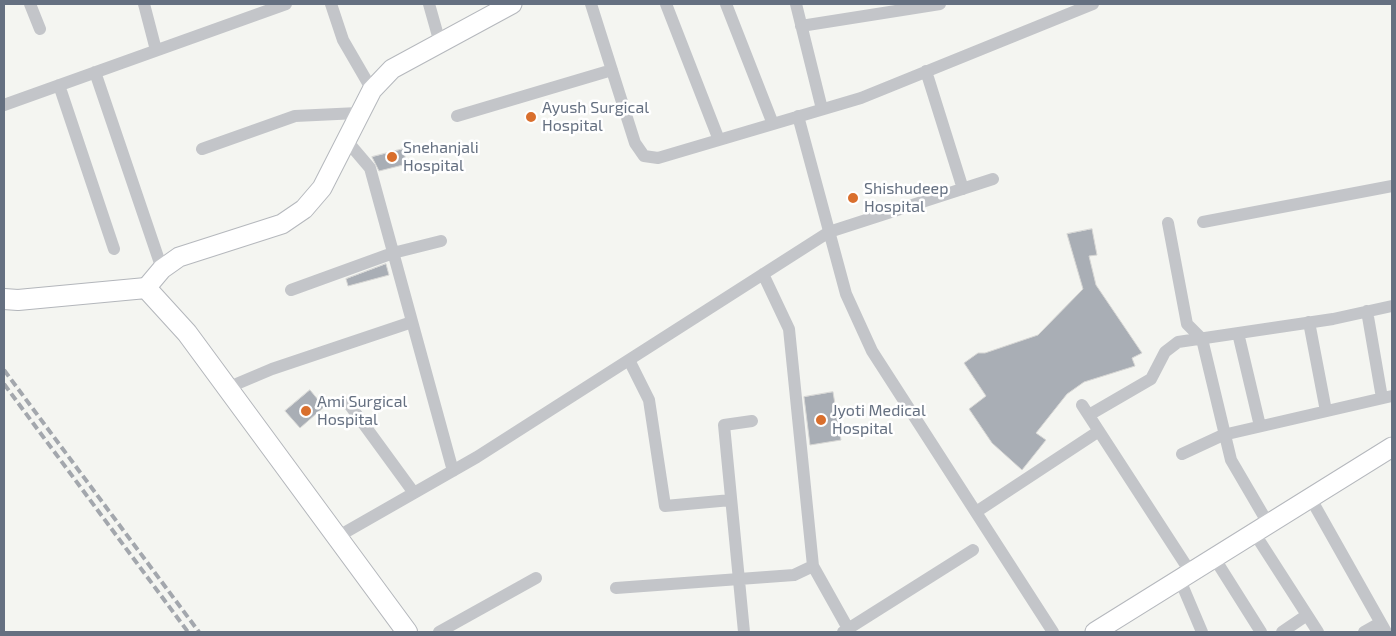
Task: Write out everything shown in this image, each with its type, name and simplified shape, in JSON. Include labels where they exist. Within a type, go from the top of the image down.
[{"type":"main road","points":[[4,299],[18,300],[146,288],[186,333],[407,632]]},
{"type":"street","points":[[30,4],[40,29]]},
{"type":"street","points":[[144,4],[156,50]]},
{"type":"street","points":[[4,105],[286,4]]},
{"type":"street","points":[[331,4],[343,40],[372,90]]},
{"type":"street","points":[[429,4],[440,43]]},
{"type":"street","points":[[146,288],[162,268],[179,257],[282,224],[304,209],[322,188],[347,141],[358,113],[372,90],[392,69],[512,4]]},
{"type":"street","points":[[591,4],[635,143],[644,156],[658,158],[861,98],[1092,4]]},
{"type":"street","points":[[666,4],[719,140]]},
{"type":"street","points":[[726,4],[773,124]]},
{"type":"street","points":[[796,4],[822,109]]},
{"type":"street","points":[[801,26],[940,4]]},
{"type":"street","points":[[457,116],[612,70]]},
{"type":"street","points":[[926,71],[963,189]]},
{"type":"street","points":[[95,72],[162,268]]},
{"type":"street","points":[[59,85],[114,249]]},
{"type":"street","points":[[202,149],[295,116],[358,113]]},
{"type":"street","points":[[798,116],[846,294],[872,351],[1052,632]]},
{"type":"street","points":[[347,141],[370,168],[453,471]]},
{"type":"street","points":[[337,537],[453,471],[829,232],[993,179]]},
{"type":"street","points":[[1204,222],[1392,186]]},
{"type":"street","points":[[1168,223],[1187,324],[1202,339],[1223,434],[1231,460],[1262,530],[1318,632]]},
{"type":"street","points":[[291,290],[394,253],[441,242]]},
{"type":"street","points":[[764,274],[789,328],[813,566],[847,631],[973,550]]},
{"type":"street","points":[[1202,632],[1185,577],[1085,410],[1151,380],[1164,352],[1178,342],[1309,322],[1392,306]]},
{"type":"street","points":[[1182,454],[1223,434],[1387,397],[1367,311]]},
{"type":"street","points":[[227,388],[272,369],[412,322]]},
{"type":"street","points":[[1309,322],[1326,411]]},
{"type":"street","points":[[1238,333],[1260,426]]},
{"type":"street","points":[[630,360],[649,400],[665,506],[732,500]]},
{"type":"street","points":[[349,404],[414,493]]},
{"type":"street","points":[[744,632],[724,425],[752,421]]},
{"type":"street","points":[[976,512],[1099,431]]},
{"type":"street","points":[[1095,632],[1262,530],[1392,447]]},
{"type":"street","points":[[1311,499],[1383,627],[1364,632]]},
{"type":"street","points":[[1215,559],[1261,632]]},
{"type":"street","points":[[616,588],[794,575],[813,566]]},
{"type":"street","points":[[438,632],[536,578]]},
{"type":"street","points":[[1282,632],[1307,615]]},
{"type":"building","points":[[403,149],[407,164],[379,171],[372,157]]},
{"type":"building","points":[[1092,229],[1097,255],[1089,256],[1096,285],[1142,353],[1132,358],[1135,366],[1084,382],[1067,394],[1036,433],[1046,440],[1022,470],[992,443],[969,409],[986,396],[964,363],[978,353],[985,353],[1038,335],[1083,289],[1067,234]]},
{"type":"building","points":[[386,264],[389,275],[348,286],[346,279]]},
{"type":"building","points":[[310,390],[324,407],[300,428],[285,411]]},
{"type":"building","points":[[833,392],[841,440],[810,445],[804,397]]},
{"type":"railway","points":[[4,370],[199,632]]},
{"type":"railway","points":[[4,384],[188,632]]},
{"type":"place","name":"Ayush Surgical Hospital","points":[[531,117]]},
{"type":"place","name":"Snehanjali Hospital","points":[[392,157]]},
{"type":"place","name":"Shishudeep Hospital","points":[[853,198]]},
{"type":"place","name":"Ami Surgical Hospital","points":[[306,411]]},
{"type":"place","name":"Jyoti Medical Hospital","points":[[821,420]]}]
